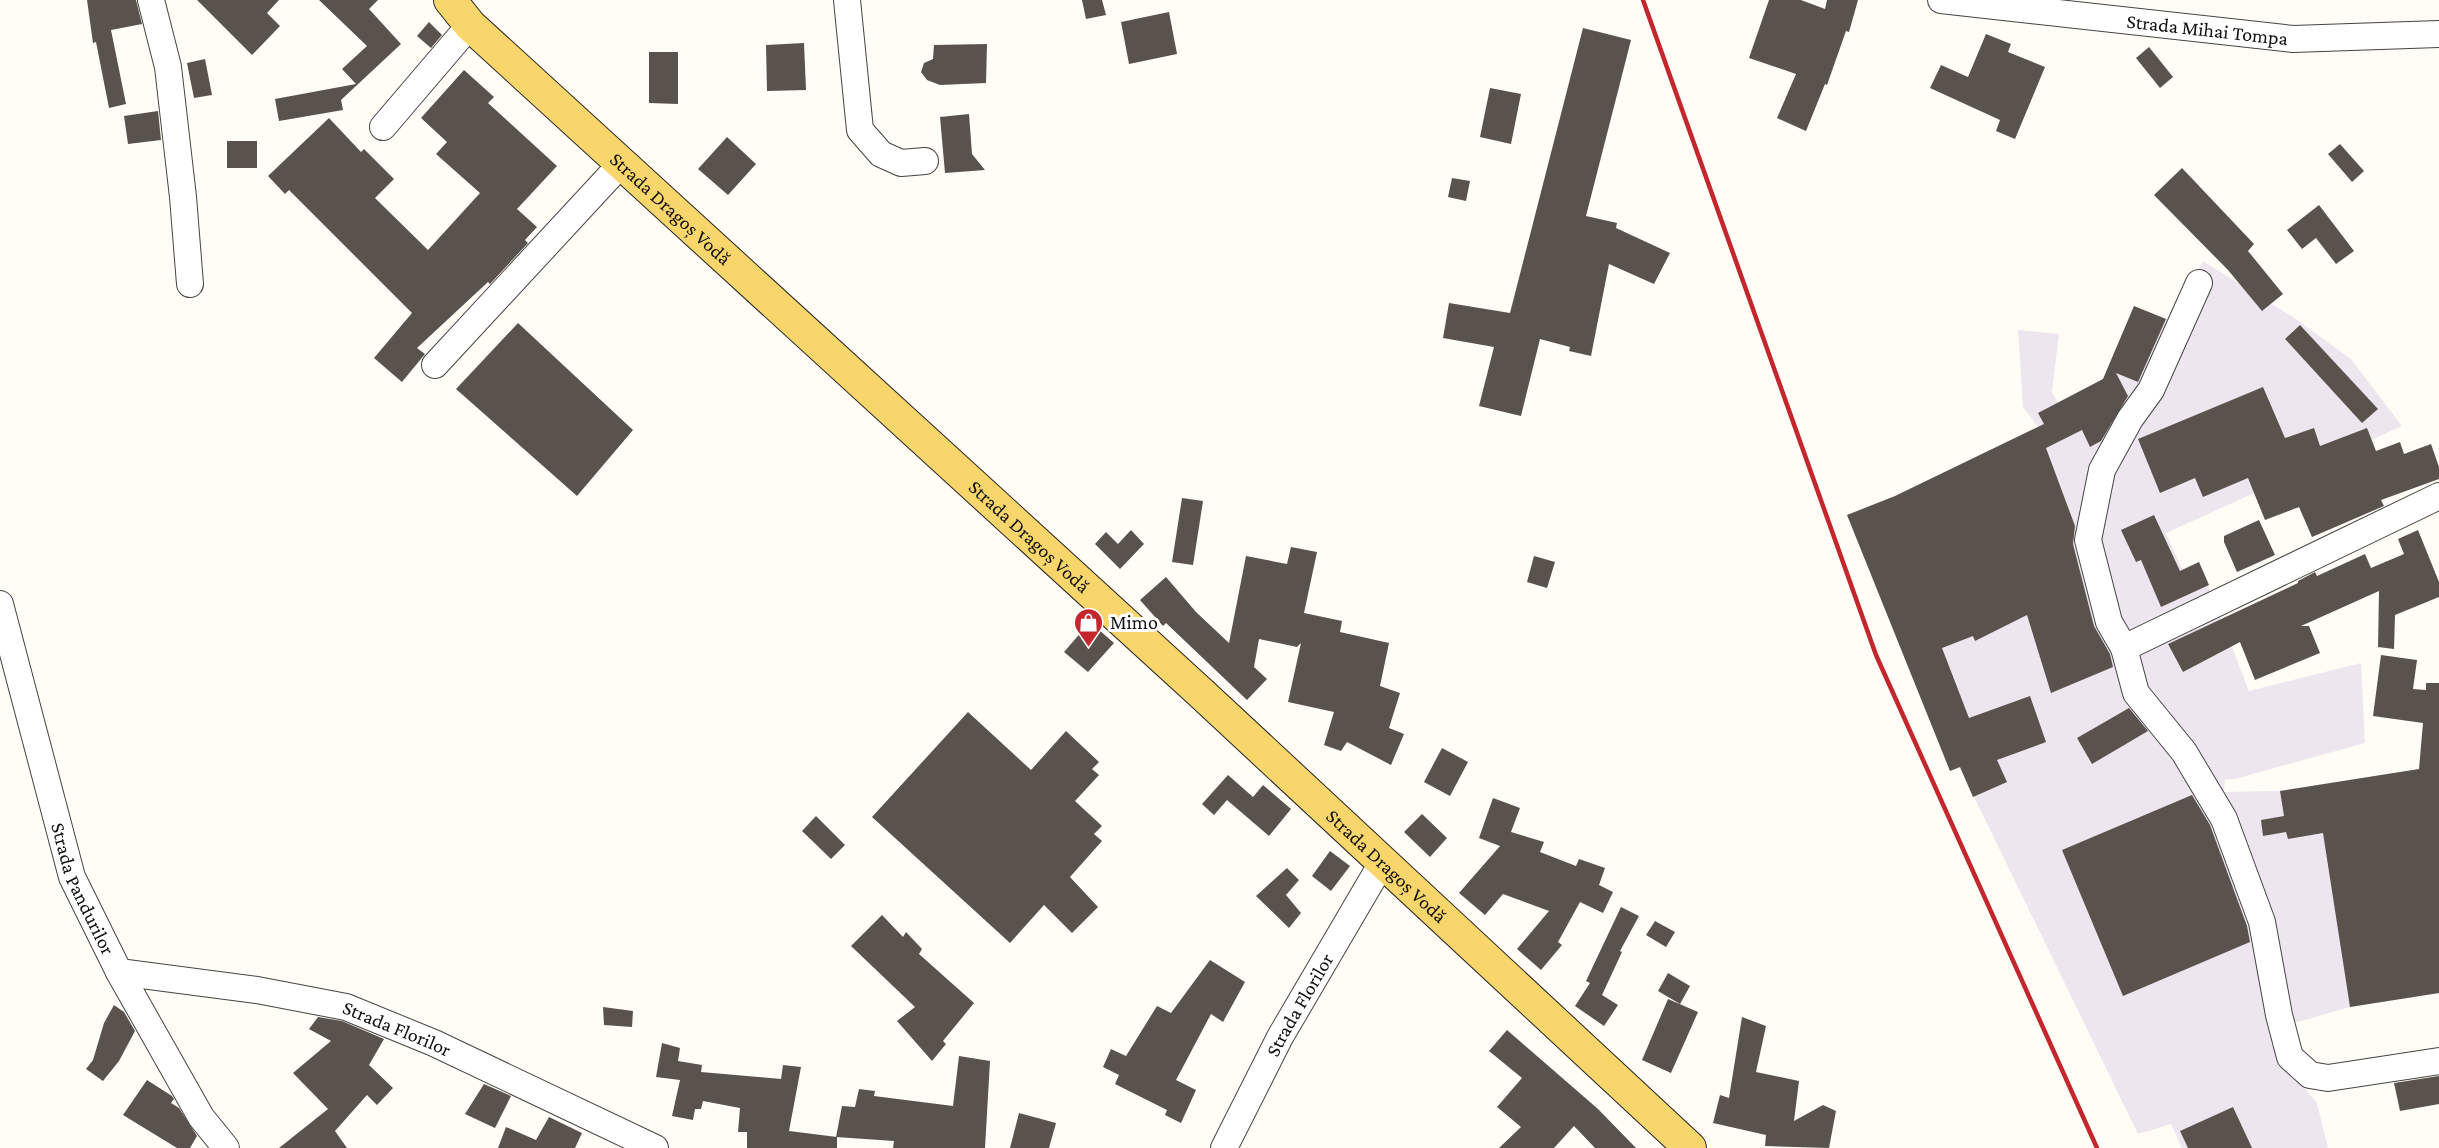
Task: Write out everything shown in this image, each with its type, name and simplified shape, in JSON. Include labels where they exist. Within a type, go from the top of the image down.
[{"type":"main road","name":"Strada Dragoș Vodă","points":[[450,0],[470,25],[1201,693],[1690,1148]]},
{"type":"street","points":[[151,0],[168,67],[183,197],[190,284]]},
{"type":"street","points":[[847,0],[860,130],[881,154],[901,163],[925,161]]},
{"type":"street","name":"Strada Mihai Tompa","points":[[1941,0],[2293,39],[2439,34]]},
{"type":"street","points":[[383,127],[470,25]]},
{"type":"street","points":[[435,365],[622,163]]},
{"type":"street","points":[[2199,283],[2151,390],[2130,419],[2102,470],[2088,540],[2109,622],[2124,648],[2136,693],[2184,752],[2224,819],[2262,922],[2278,1015],[2290,1058],[2310,1075],[2328,1078],[2439,1061]]},
{"type":"street","points":[[2124,648],[2439,496]]},
{"type":"street","name":"Strada Pandurilor","points":[[0,604],[72,877],[119,972],[201,1117],[226,1148]]},
{"type":"street","name":"Strada Florilor","points":[[1224,1148],[1280,1037],[1382,863]]},
{"type":"street","name":"Strada Florilor","points":[[119,972],[257,990],[346,1007],[434,1043],[656,1148]]},
{"type":"shaded area","points":[[2203,261],[2293,317],[2351,359],[2402,426],[2166,533],[2182,569],[2199,562],[2249,691],[2361,663],[2365,743],[2235,779],[2225,779],[2224,792],[2280,791],[2439,766],[2439,993],[2350,1007],[2294,1023],[2284,1065],[2317,1103],[2328,1148],[2182,1148],[2171,1124],[2138,1134],[1960,768],[1950,771],[1895,496],[2038,427],[2023,407],[2018,330],[2059,334],[2052,392],[2058,403],[2115,373],[2106,372],[2134,306],[2174,322]]},
{"type":"building","points":[[87,0],[136,0],[142,24],[111,30],[126,104],[109,108],[96,42],[93,43]]},
{"type":"building","points":[[197,0],[279,0],[267,13],[280,26],[252,55]]},
{"type":"building","points":[[319,0],[378,0],[369,9],[401,44],[341,100],[343,110],[279,121],[275,99],[356,84],[342,69],[367,46]]},
{"type":"building","points":[[1082,0],[1102,0],[1106,15],[1086,19]]},
{"type":"building","points":[[1769,0],[1801,0],[1825,9],[1827,0],[1858,0],[1849,32],[1846,31],[1827,85],[1825,84],[1806,131],[1777,118],[1796,74],[1749,58]]},
{"type":"building","points":[[1169,12],[1177,54],[1129,64],[1121,22]]},
{"type":"building","points":[[429,22],[442,35],[431,48],[417,36]]},
{"type":"building","points":[[1583,28],[1631,40],[1586,216],[1617,223],[1616,228],[1670,253],[1654,284],[1609,264],[1591,356],[1569,351],[1570,347],[1540,339],[1521,416],[1479,406],[1494,347],[1443,338],[1449,303],[1510,313]]},
{"type":"building","points":[[1986,34],[2011,44],[2008,52],[2045,67],[2015,139],[1996,131],[2000,120],[1930,88],[1941,65],[1968,77]]},
{"type":"building","points":[[804,43],[806,90],[767,91],[766,45]]},
{"type":"building","points":[[987,44],[986,83],[940,85],[927,80],[921,72],[924,63],[933,59],[934,45]]},
{"type":"building","points":[[2149,47],[2173,77],[2160,88],[2136,58]]},
{"type":"building","points":[[649,52],[678,52],[678,104],[649,103]]},
{"type":"building","points":[[205,59],[212,95],[194,98],[187,63]]},
{"type":"building","points":[[464,70],[494,97],[488,103],[557,166],[517,209],[537,227],[525,240],[528,243],[490,284],[488,282],[417,348],[425,354],[402,382],[374,358],[412,313],[289,190],[285,194],[268,176],[329,118],[361,152],[364,149],[394,179],[375,198],[428,250],[480,193],[436,154],[447,142],[421,118]]},
{"type":"building","points":[[1490,88],[1521,94],[1511,144],[1480,137]]},
{"type":"building","points":[[158,111],[161,140],[128,144],[124,116]]},
{"type":"building","points":[[969,114],[972,154],[985,170],[945,173],[940,117]]},
{"type":"building","points":[[727,137],[756,164],[728,195],[698,169]]},
{"type":"building","points":[[227,141],[257,141],[257,168],[227,168]]},
{"type":"building","points":[[2340,144],[2364,171],[2352,182],[2328,154]]},
{"type":"building","points":[[2182,168],[2254,244],[2248,251],[2283,294],[2262,311],[2228,270],[2154,195]]},
{"type":"building","points":[[1452,178],[1470,181],[1466,201],[1448,197]]},
{"type":"building","points":[[2319,205],[2354,251],[2336,264],[2316,238],[2302,249],[2287,230]]},
{"type":"building","points":[[2134,306],[2166,319],[2138,382],[2116,373],[2128,396],[2101,441],[2090,447],[2082,430],[2046,448],[2075,526],[2073,544],[2094,626],[2110,654],[2113,667],[2051,693],[2027,615],[1975,641],[1973,636],[1942,648],[1969,718],[2030,696],[2046,742],[1997,760],[2007,782],[1973,797],[1960,767],[1950,771],[1847,515],[1895,496],[2044,424],[2038,413],[2103,379]]},
{"type":"building","points":[[518,323],[633,430],[577,496],[456,389]]},
{"type":"building","points":[[2300,325],[2378,409],[2362,423],[2285,339]]},
{"type":"building","points":[[2263,387],[2285,438],[2314,428],[2320,446],[2367,428],[2376,451],[2400,442],[2404,454],[2431,444],[2439,467],[2439,479],[2381,500],[2384,506],[2312,537],[2299,507],[2265,520],[2248,478],[2203,497],[2195,478],[2160,493],[2138,439]]},
{"type":"building","points":[[1182,498],[1203,501],[1193,565],[1172,562]]},
{"type":"building","points":[[2154,515],[2180,571],[2199,562],[2209,585],[2161,607],[2141,560],[2136,562],[2121,530]]},
{"type":"building","points":[[2259,520],[2275,555],[2237,572],[2224,542],[2224,536]]},
{"type":"building","points":[[1131,530],[1144,544],[1120,569],[1095,544],[1106,532],[1118,544]]},
{"type":"building","points":[[2418,530],[2439,582],[2439,597],[2395,615],[2394,649],[2378,647],[2379,591],[2301,626],[2309,626],[2320,653],[2255,680],[2240,642],[2183,672],[2168,644],[2298,583],[2315,572],[2317,576],[2365,554],[2371,568],[2404,554],[2398,539]]},
{"type":"building","points":[[1291,547],[1317,552],[1304,613],[1342,621],[1340,632],[1389,643],[1380,686],[1400,693],[1389,728],[1404,734],[1391,765],[1347,742],[1341,751],[1324,745],[1334,712],[1288,702],[1301,643],[1297,647],[1259,639],[1254,667],[1267,679],[1247,700],[1166,623],[1163,626],[1140,600],[1166,577],[1196,612],[1229,643],[1246,556],[1287,564]]},
{"type":"building","points":[[1534,556],[1555,562],[1547,588],[1527,582]]},
{"type":"building","name":"Mimo","points":[[1090,622],[1114,643],[1088,672],[1064,652]]},
{"type":"building","points":[[2381,655],[2417,660],[2413,689],[2426,690],[2426,683],[2439,683],[2439,993],[2350,1007],[2323,833],[2288,839],[2286,832],[2263,836],[2261,820],[2284,816],[2280,791],[2419,769],[2423,723],[2373,716]]},
{"type":"building","points":[[2129,708],[2148,731],[2092,764],[2077,738]]},
{"type":"building","points":[[968,712],[1031,770],[1066,731],[1099,762],[1092,769],[1099,775],[1075,801],[1102,826],[1094,834],[1102,841],[1070,877],[1098,907],[1072,933],[1044,905],[1010,943],[872,817]]},
{"type":"building","points":[[1442,748],[1468,762],[1450,796],[1424,782]]},
{"type":"building","points":[[1228,775],[1253,797],[1263,785],[1291,809],[1269,836],[1227,800],[1214,815],[1202,804]]},
{"type":"building","points":[[2192,795],[2210,825],[2247,926],[2250,942],[2123,996],[2062,850]]},
{"type":"building","points":[[1493,798],[1520,808],[1511,832],[1544,842],[1540,852],[1576,866],[1579,859],[1605,868],[1599,885],[1613,892],[1603,913],[1580,902],[1558,942],[1562,945],[1541,970],[1517,949],[1549,911],[1503,894],[1485,915],[1459,893],[1500,846],[1479,838]]},
{"type":"building","points":[[1422,814],[1447,838],[1430,857],[1404,832]]},
{"type":"building","points":[[816,816],[845,845],[831,859],[802,831]]},
{"type":"building","points":[[1330,851],[1350,866],[1331,891],[1312,876]]},
{"type":"building","points":[[1287,868],[1299,880],[1286,895],[1301,913],[1289,928],[1256,896]]},
{"type":"building","points":[[1621,907],[1639,916],[1620,951],[1622,952],[1602,995],[1618,1005],[1604,1026],[1575,1006],[1590,983],[1586,981]]},
{"type":"building","points":[[882,915],[903,937],[906,932],[922,949],[919,954],[974,1003],[943,1041],[946,1044],[932,1061],[897,1021],[915,1007],[851,946]]},
{"type":"building","points":[[1655,921],[1675,932],[1666,947],[1646,935]]},
{"type":"building","points":[[1210,960],[1245,982],[1223,1022],[1211,1014],[1176,1080],[1196,1090],[1181,1123],[1165,1115],[1167,1110],[1115,1084],[1119,1075],[1103,1067],[1111,1049],[1126,1056],[1157,1006],[1171,1013]]},
{"type":"building","points":[[1668,973],[1690,986],[1680,1004],[1658,991]]},
{"type":"building","points":[[1668,999],[1698,1012],[1671,1073],[1642,1060]]},
{"type":"building","points":[[114,1005],[124,1012],[135,1031],[119,1061],[103,1081],[86,1069],[93,1060],[104,1023]]},
{"type":"building","points":[[603,1007],[633,1011],[632,1027],[604,1025]]},
{"type":"building","points":[[318,1017],[342,1021],[384,1039],[369,1065],[393,1088],[377,1105],[367,1095],[335,1131],[347,1148],[279,1148],[328,1109],[293,1073],[331,1041],[309,1029]]},
{"type":"building","points":[[1742,1017],[1766,1026],[1756,1072],[1799,1081],[1794,1121],[1823,1105],[1836,1111],[1829,1148],[1765,1146],[1766,1135],[1713,1123],[1720,1095],[1729,1098]]},
{"type":"building","points":[[1507,1030],[1598,1109],[1636,1148],[1595,1148],[1574,1126],[1554,1148],[1499,1148],[1521,1127],[1497,1107],[1522,1078],[1489,1051]]},
{"type":"building","points":[[662,1043],[680,1048],[678,1061],[702,1065],[701,1072],[781,1079],[783,1065],[801,1067],[789,1131],[837,1137],[837,1148],[747,1148],[747,1132],[738,1132],[740,1108],[703,1101],[701,1109],[695,1109],[693,1120],[672,1116],[680,1080],[656,1077]]},
{"type":"building","points":[[959,1056],[990,1061],[985,1148],[893,1148],[894,1141],[836,1137],[842,1106],[855,1107],[859,1089],[875,1091],[874,1096],[953,1106]]},
{"type":"building","points":[[2439,1076],[2439,1104],[2400,1111],[2394,1083]]},
{"type":"building","points":[[147,1080],[174,1099],[171,1103],[179,1108],[197,1136],[190,1148],[177,1148],[123,1115]]},
{"type":"building","points":[[484,1084],[511,1096],[495,1128],[465,1114]]},
{"type":"building","points":[[2233,1107],[2252,1148],[2188,1148],[2180,1131]]},
{"type":"building","points":[[1019,1113],[1056,1123],[1049,1148],[1010,1148]]},
{"type":"building","points":[[549,1117],[582,1133],[575,1148],[498,1148],[506,1127],[536,1140]]},
{"type":"railway","points":[[1643,0],[1876,655],[2097,1148]]},
{"type":"place","name":"Mimo","points":[[1089,648]]}]
